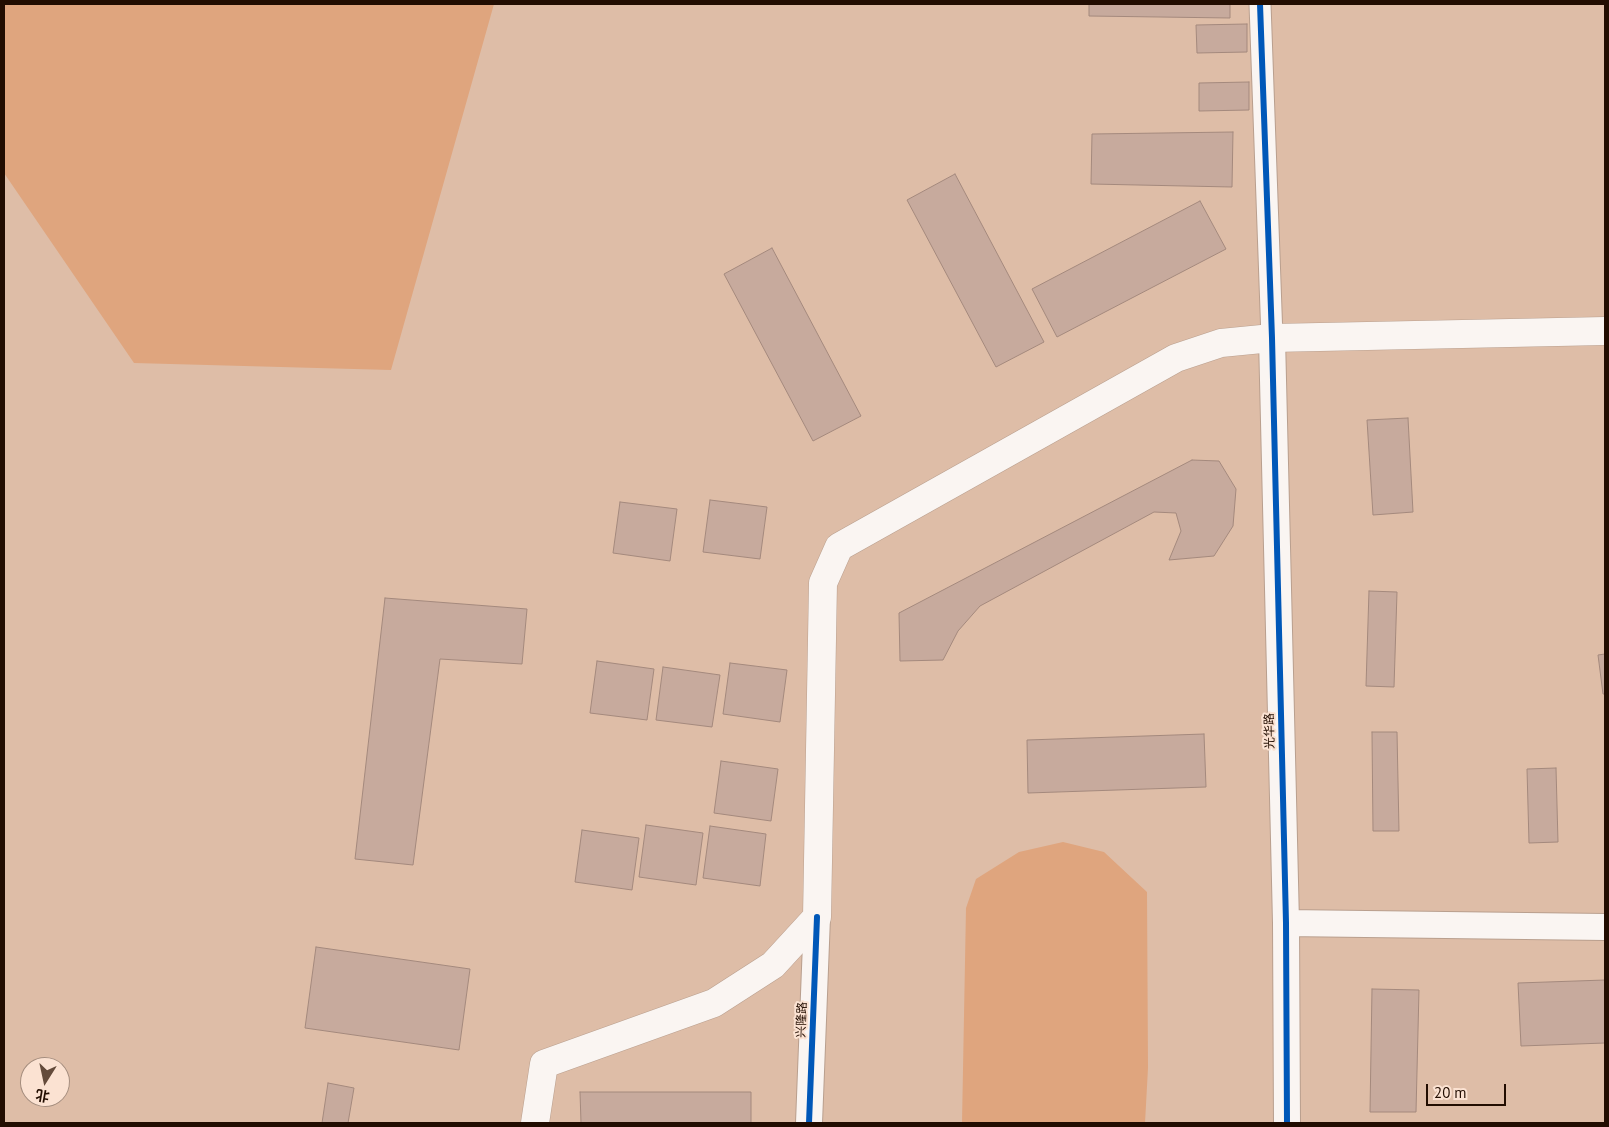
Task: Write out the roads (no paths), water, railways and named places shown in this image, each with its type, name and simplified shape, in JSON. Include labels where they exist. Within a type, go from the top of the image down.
[{"type":"main road","points":[[535,1123],[544,1064],[714,1003],[774,965],[817,917],[823,583],[839,546],[1176,358],[1222,344],[1272,338],[1605,331]]},
{"type":"street","points":[[1260,4],[1272,338]]},
{"type":"street","name":"光华路","points":[[1272,338],[1286,923],[1287,1123]]},
{"type":"street","name":"兴隆路","points":[[809,1123],[817,917]]},
{"type":"street","points":[[1286,923],[1605,927]]}]
